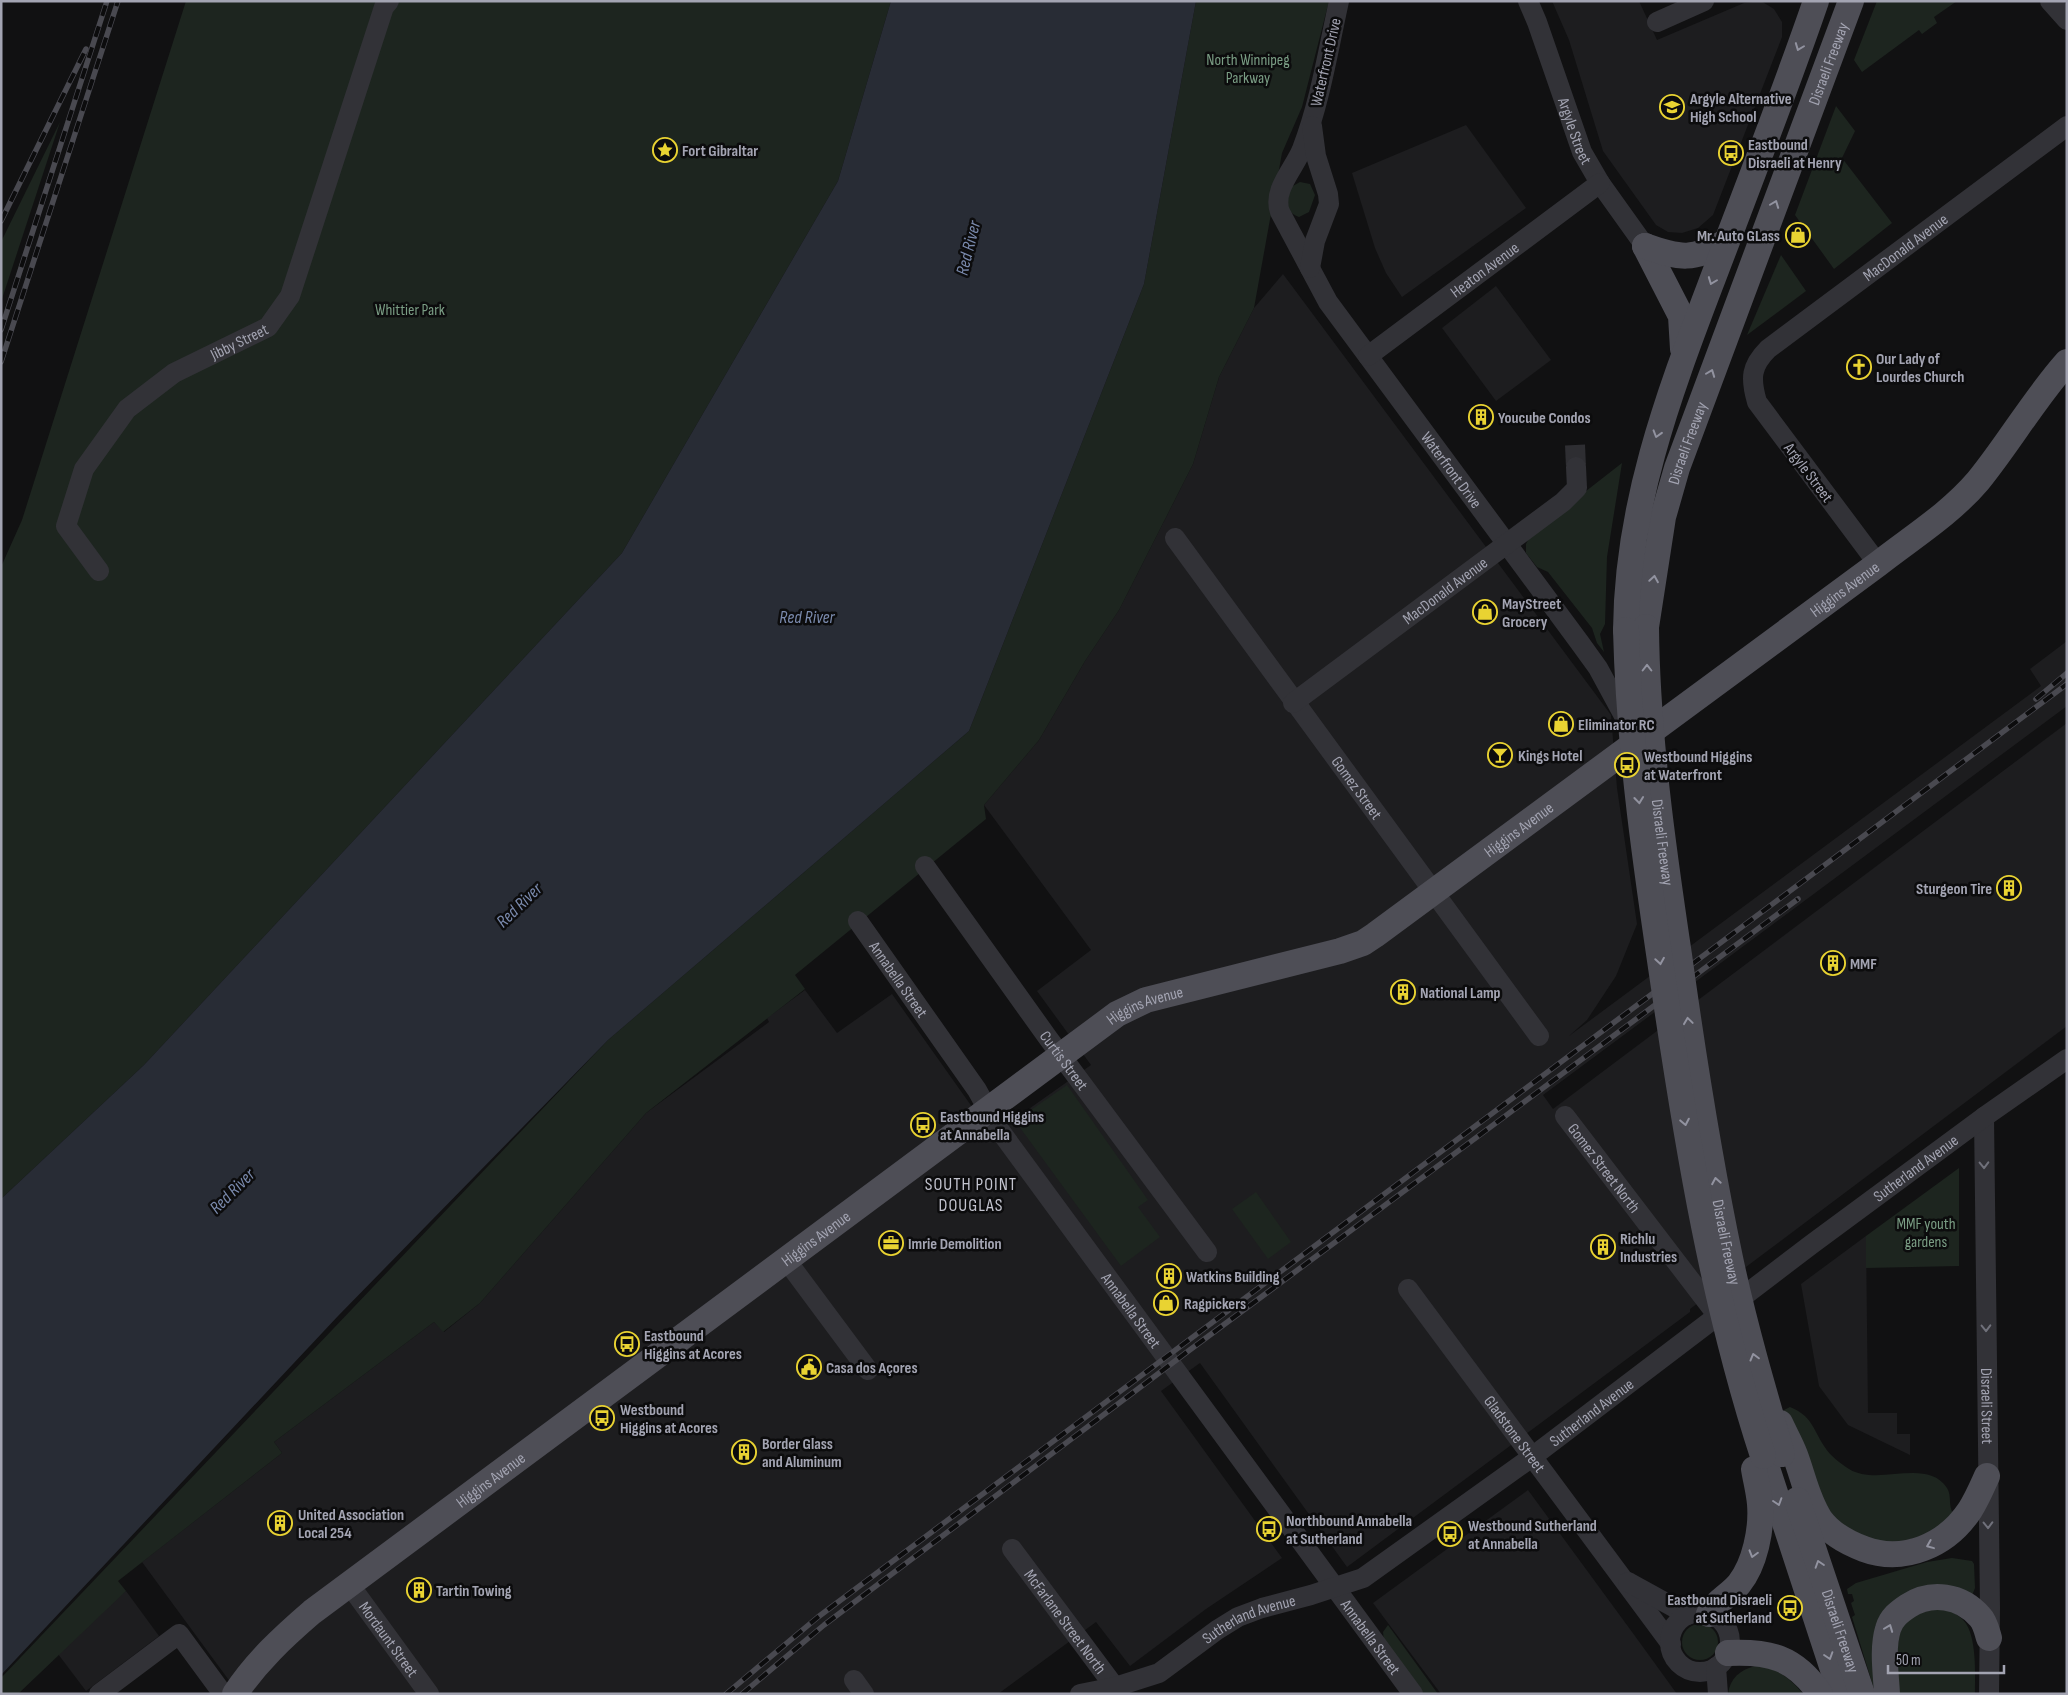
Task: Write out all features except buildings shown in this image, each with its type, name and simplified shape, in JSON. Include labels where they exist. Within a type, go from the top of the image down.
[{"type":"main road","name":"Disraeli Freeway","points":[[1636,628],[1677,468],[1851,1]]},
{"type":"main road","name":"Disraeli Freeway","points":[[1809,7],[1658,429],[1640,496],[1629,566],[1636,628],[1647,686],[1669,890],[1697,1082],[1752,1387],[1842,1694]]},
{"type":"main road","points":[[1645,246],[1672,256],[1682,257],[1708,251],[1726,242]]},
{"type":"main road","points":[[1645,246],[1681,316],[1683,357]]},
{"type":"main road","name":"Higgins Avenue","points":[[235,1694],[274,1644],[295,1625],[348,1584],[787,1261],[1117,1014],[1137,1003],[1340,951],[1363,943],[1878,564],[1958,502],[2064,370]]},
{"type":"main road","name":"Disraeli Freeway","points":[[1773,1455],[1862,1694]]},
{"type":"main road","points":[[1773,1455],[1811,1502],[1821,1520],[1841,1537],[1853,1545],[1874,1553],[1893,1555],[1913,1552],[1938,1542],[1969,1511],[1987,1476]]},
{"type":"main road","points":[[1698,1614],[1732,1592],[1741,1581],[1753,1556],[1760,1505],[1773,1455]]},
{"type":"main road","points":[[1887,1694],[1885,1644],[1888,1627],[1898,1612],[1918,1599],[1944,1596],[1971,1608],[1982,1618],[1989,1638]]},
{"type":"main road","points":[[1722,1660],[1758,1653],[1781,1659],[1805,1676],[1820,1694]]},
{"type":"street","name":"Jibby Street","points":[[99,570],[66,526],[84,469],[128,409],[174,373],[268,327],[290,296],[384,7],[388,1]]},
{"type":"street","name":"Waterfront Drive","points":[[1339,1],[1312,124],[1298,158],[1278,197],[1282,216],[1328,302],[1508,543],[1598,668],[1640,711],[1647,734]]},
{"type":"street","name":"Argyle Street","points":[[1528,1],[1582,152],[1600,183],[1645,246]]},
{"type":"street","points":[[1657,22],[1704,1]]},
{"type":"street","points":[[2050,1],[2067,20]]},
{"type":"street","name":"Waterfront Drive","points":[[1310,268],[1315,241],[1329,204],[1316,156],[1312,124]]},
{"type":"street","name":"MacDonald Avenue","points":[[1753,374],[1758,360],[1768,349],[2067,126]]},
{"type":"street","points":[[1282,187],[1291,179],[1304,175],[1316,179],[1325,187]]},
{"type":"street","name":"Heaton Avenue","points":[[1368,356],[1600,183]]},
{"type":"street","points":[[1282,216],[1290,224],[1302,227],[1312,226],[1324,218]]},
{"type":"street","name":"Argyle Street","points":[[1753,374],[1753,388],[1757,402],[1878,564]]},
{"type":"street","name":"MacDonald Avenue","points":[[1294,703],[1563,502],[1577,488],[1576,467]]},
{"type":"street","name":"Gomez Street","points":[[1175,538],[1539,1036]]},
{"type":"street","name":"Curtis Street","points":[[925,866],[1061,1055],[1207,1252]]},
{"type":"street","name":"Annabella Street","points":[[858,921],[977,1090],[1003,1136],[1413,1694]]},
{"type":"street","name":"Sutherland Avenue","points":[[1080,1694],[1117,1690],[1159,1673],[1217,1630],[1238,1618],[1262,1608],[1363,1578],[1532,1457],[1984,1116],[2065,1062]]},
{"type":"street","name":"Gomez Street North","points":[[1566,1116],[1718,1315]]},
{"type":"street","name":"Disraeli Street","points":[[1984,1116],[1989,1694]]},
{"type":"street","points":[[787,1261],[868,1370]]},
{"type":"street","name":"Gladstone Street","points":[[1408,1289],[1670,1644],[1674,1657],[1684,1667],[1697,1672],[1710,1670],[1722,1660]]},
{"type":"street","name":"McFarlane Street North","points":[[1012,1549],[1117,1690]]},
{"type":"street","name":"Gladstone Street","points":[[1622,1579],[1698,1614],[1721,1621],[1730,1639],[1722,1660],[1718,1694]]},
{"type":"street","name":"Mordaunt Street","points":[[348,1584],[429,1694]]},
{"type":"street","points":[[1670,1644],[1676,1624],[1698,1614]]},
{"type":"street","points":[[99,1694],[179,1634],[223,1694]]},
{"type":"shaded area","name":"Argyle Alternative High School","points":[[1552,1],[1639,1],[1657,40],[1744,3],[1761,1],[1774,9],[1782,22],[1782,37],[1713,215],[1698,228],[1682,233],[1668,232],[1656,225],[1603,151],[1569,40]]},
{"type":"shaded area","points":[[1466,125],[1526,208],[1402,297],[1386,273],[1375,248],[1352,173]]},
{"type":"shaded area","points":[[1283,274],[1611,715],[1617,788],[1637,924],[1616,976],[1587,1020],[1569,1036],[2041,686],[2030,669],[2067,641],[2067,706],[1543,1095],[1553,1109],[2067,723],[2067,1026],[1690,1309],[1690,1312],[1347,1567],[1200,1363],[1161,1391],[1282,1558],[1206,1609],[1130,1666],[1096,1622],[998,1694],[239,1694],[142,1562],[282,1453],[274,1442],[434,1322],[444,1332],[480,1303],[646,1113],[769,1022],[767,1018],[805,990],[837,1033],[892,994],[992,1135],[1091,1065],[1037,991],[1091,950],[984,805],[1039,740],[1085,661],[1119,610],[1193,464],[1219,377],[1254,308]]},
{"type":"shaded area","points":[[1496,286],[1551,360],[1496,401],[1442,328]]},
{"type":"shaded area","points":[[1866,1236],[1868,1413],[1897,1413],[1897,1434],[1910,1434],[1910,1455],[1848,1425],[1819,1386],[1801,1284]]},
{"type":"shaded area","points":[[1528,1490],[1677,1694],[1441,1694],[1373,1603]]},
{"type":"shaded area","points":[[126,1591],[159,1636],[86,1691],[52,1646]]},
{"type":"green space","name":"Whittier Park","points":[[186,1],[891,1],[838,181],[622,553],[144,1065],[1,1199],[1,567],[22,520]]},
{"type":"green space","name":"North Winnipeg Parkway","points":[[1196,1],[1329,1],[1302,107],[1282,153],[1254,308],[1219,377],[1193,464],[1119,610],[1085,661],[1039,740],[984,805],[986,819],[795,975],[805,989],[646,1113],[480,1303],[443,1332],[434,1322],[274,1442],[282,1453],[118,1581],[126,1591],[18,1694],[1,1694],[1,1678],[608,1040],[969,731],[1144,284]]},
{"type":"green space","points":[[1877,1],[1957,1],[1934,17],[1937,23],[1922,34],[1919,30],[1862,72],[1854,60]]},
{"type":"green space","points":[[1836,106],[1855,131],[1842,158],[1892,223],[1834,269],[1795,215]]},
{"type":"green space","points":[[60,122],[1,302],[1,242]]},
{"type":"green space","points":[[1300,182],[1310,184],[1315,195],[1309,212],[1299,217],[1291,212],[1288,205],[1288,196],[1291,187]]},
{"type":"green space","points":[[1781,255],[1806,291],[1747,335]]},
{"type":"green space","points":[[1622,463],[1607,557],[1605,624],[1600,634],[1604,652],[1597,643],[1592,628],[1548,572],[1537,567],[1526,553],[1526,544],[1531,534]]},
{"type":"green space","points":[[1067,1085],[1148,1200],[1138,1207],[1160,1237],[1121,1266],[1015,1121]]},
{"type":"green space","name":"MMF youth gardens","points":[[1959,1168],[1959,1266],[1866,1268],[1866,1236]]},
{"type":"green space","points":[[1256,1192],[1291,1242],[1268,1259],[1232,1209]]},
{"type":"green space","points":[[1790,1407],[1808,1419],[1829,1453],[1849,1469],[1861,1474],[1874,1475],[1927,1474],[1938,1479],[1947,1488],[1953,1513],[1929,1535],[1883,1545],[1834,1523],[1800,1451],[1784,1410]]},
{"type":"green space","points":[[1952,1558],[1972,1561],[1974,1564],[1975,1588],[1971,1598],[1917,1589],[1874,1689],[1852,1617],[1855,1615],[1851,1603],[1854,1601],[1852,1594],[1848,1594],[1847,1589],[1856,1583],[1927,1562]]},
{"type":"green space","points":[[1941,1606],[1959,1616],[1968,1628],[1973,1645],[1975,1694],[1892,1694],[1901,1620]]},
{"type":"green space","points":[[1700,1624],[1707,1625],[1713,1629],[1717,1635],[1717,1649],[1713,1655],[1707,1659],[1700,1660],[1693,1659],[1687,1655],[1683,1649],[1682,1642],[1683,1635],[1687,1629],[1693,1625]]},
{"type":"green space","points":[[1388,1625],[1438,1694],[1424,1694],[1384,1641],[1383,1632]]},
{"type":"green space","points":[[1755,1666],[1769,1668],[1782,1674],[1803,1694],[1728,1694],[1733,1679],[1740,1672]]},
{"type":"water","name":"Red River","points":[[891,1],[1196,1],[1144,284],[969,731],[608,1040],[338,1316],[1,1675],[1,1199],[144,1065],[622,553],[838,181]]},
{"type":"tunnel","points":[[1575,445],[1576,467]]},
{"type":"railway","points":[[1,330],[107,1]]},
{"type":"railway","points":[[1,362],[118,1]]},
{"type":"railway","points":[[1,221],[86,49]]},
{"type":"railway","points":[[2036,699],[2067,673]]},
{"type":"railway","points":[[726,1694],[818,1617],[2067,684]]},
{"type":"railway","points":[[742,1694],[824,1625],[1187,1352],[1798,899]]},
{"type":"place","name":"Argyle Alternative High School","points":[[1672,107]]},
{"type":"place","name":"Fort Gibraltar","points":[[665,150]]},
{"type":"place","name":"Eastbound Disraeli at Henry","points":[[1731,153]]},
{"type":"place","name":"Mr. Auto GLass","points":[[1798,235]]},
{"type":"place","name":"Our Lady of Lourdes Church","points":[[1859,367]]},
{"type":"place","name":"Youcube Condos","points":[[1481,417]]},
{"type":"place","name":"MayStreet Grocery","points":[[1485,612]]},
{"type":"place","name":"Eliminator RC","points":[[1561,724]]},
{"type":"place","name":"Kings Hotel","points":[[1500,755]]},
{"type":"place","name":"Westbound Higgins at Waterfront","points":[[1627,765]]},
{"type":"place","name":"Sturgeon Tire","points":[[2009,888]]},
{"type":"place","name":"MMF","points":[[1833,963]]},
{"type":"place","name":"National Lamp","points":[[1403,992]]},
{"type":"place","name":"Eastbound Higgins at Annabella","points":[[923,1125]]},
{"type":"place","name":"Imrie Demolition","points":[[891,1243]]},
{"type":"place","name":"Richlu Industries","points":[[1603,1247]]},
{"type":"place","name":"Watkins Building","points":[[1169,1276]]},
{"type":"place","name":"Ragpickers","points":[[1166,1303]]},
{"type":"place","name":"Eastbound Higgins at Acores","points":[[627,1344]]},
{"type":"place","name":"Casa dos Açores","points":[[809,1367]]},
{"type":"place","name":"Westbound Higgins at Acores","points":[[602,1418]]},
{"type":"place","name":"Border Glass and Aluminum","points":[[744,1452]]},
{"type":"place","name":"United Association Local 254","points":[[280,1523]]},
{"type":"place","name":"Northbound Annabella at Sutherland","points":[[1269,1529]]},
{"type":"place","name":"Westbound Sutherland at Annabella","points":[[1450,1534]]},
{"type":"place","name":"Tartin Towing","points":[[419,1590]]},
{"type":"place","name":"Eastbound Disraeli at Sutherland","points":[[1790,1608]]},
{"type":"district","name":"SOUTH POINT DOUGLAS","points":[[971,1194]]}]
